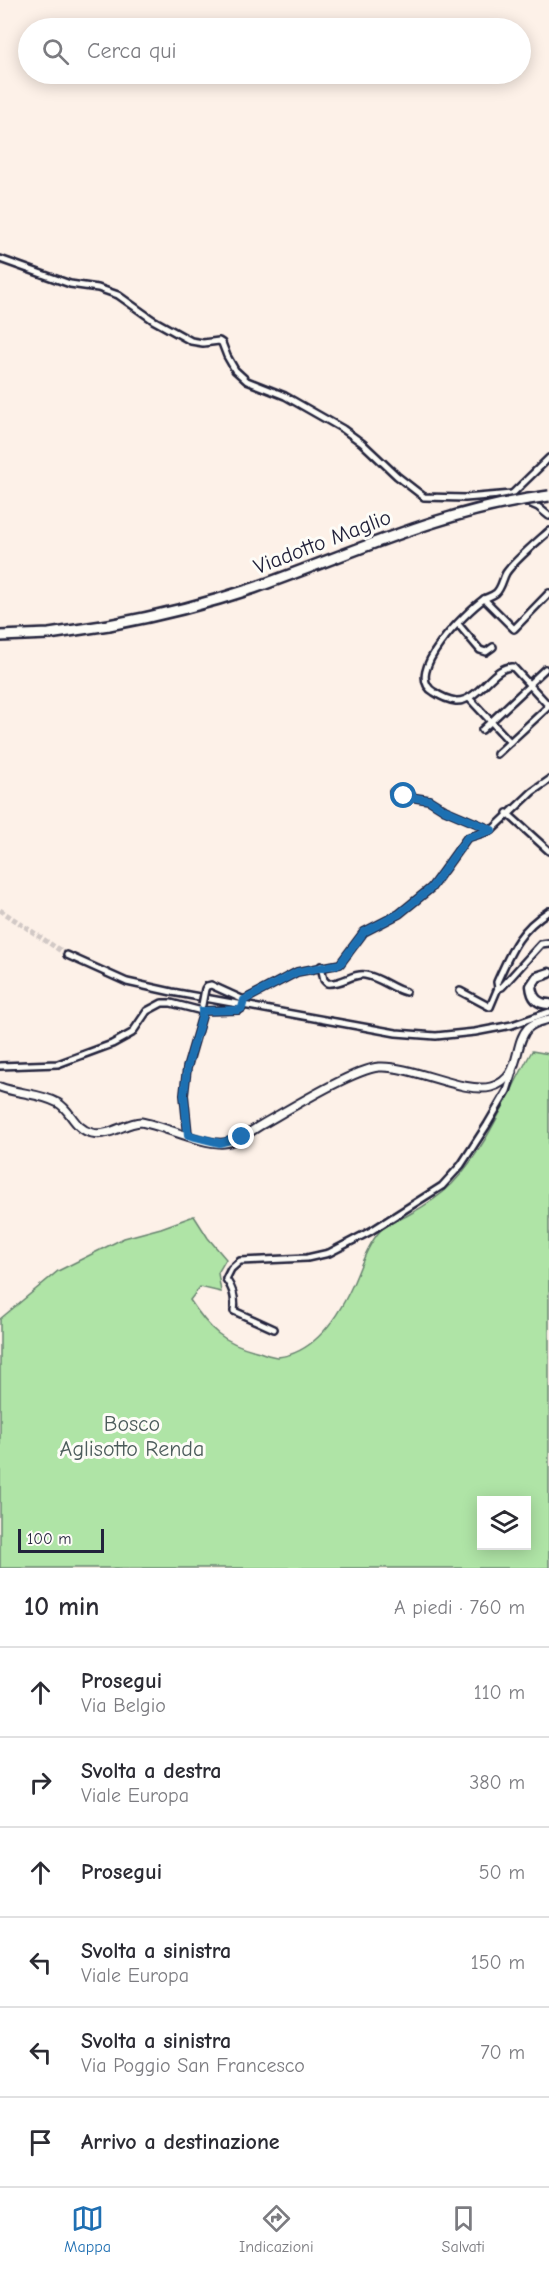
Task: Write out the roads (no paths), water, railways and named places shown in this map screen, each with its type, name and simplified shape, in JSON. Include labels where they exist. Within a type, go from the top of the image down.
[{"type":"main road","name":"Viadotto Maglio","points":[[0,636],[49,634],[166,614],[214,601],[435,520],[490,505],[549,496]]},
{"type":"main road","points":[[549,973],[537,977],[531,986],[534,998],[540,1003],[549,1004]]},
{"type":"street","points":[[0,259],[70,284],[98,288],[118,295],[153,320],[191,341],[203,343],[219,341],[235,370],[246,381],[285,396],[343,429],[424,497],[465,498],[512,494],[549,458]]},
{"type":"street","points":[[512,494],[538,507],[549,516]]},
{"type":"street","points":[[497,754],[549,706],[515,669],[508,667],[504,669],[469,698],[455,700],[439,695],[427,687],[424,680],[437,648],[484,599],[495,594],[507,572],[549,531]]},
{"type":"street","points":[[484,599],[514,629],[548,597]]},
{"type":"street","points":[[458,624],[480,650],[486,652],[493,647]]},
{"type":"street","points":[[482,730],[545,669]]},
{"type":"street","points":[[469,698],[510,742]]},
{"type":"street","points":[[0,1066],[58,1064],[80,1057],[125,1038],[147,1011],[162,1003],[239,1010],[243,1003],[297,972],[344,961],[364,932],[399,914],[431,888],[467,838],[492,830],[507,813],[549,780]]},
{"type":"street","points":[[393,792],[429,800],[445,810],[492,830]]},
{"type":"street","points":[[507,813],[549,851]]},
{"type":"street","points":[[460,991],[490,1006],[517,939],[537,919],[549,911]]},
{"type":"street","points":[[498,988],[502,987],[541,944],[549,943]]},
{"type":"street","points":[[67,955],[127,982],[412,1035],[436,1036],[484,1031],[549,1012]]},
{"type":"street","points":[[321,966],[324,980],[327,983],[344,982],[358,975],[367,975],[406,992]]},
{"type":"street","points":[[188,1135],[184,1095],[187,1068],[202,1016],[205,989],[211,985],[243,1003]]},
{"type":"street","points":[[274,1329],[234,1311],[236,1301],[226,1279],[231,1269],[240,1261],[307,1258],[329,1253],[371,1231],[442,1186],[461,1165],[507,1091],[526,1030],[549,1019]]},
{"type":"street","points":[[0,1087],[60,1104],[74,1123],[91,1133],[112,1131],[133,1122],[141,1122],[215,1143],[236,1140],[358,1074],[376,1068],[392,1068],[482,1088],[501,1083],[514,1068]]},
{"type":"tunnel","points":[[0,910],[67,955]]},
{"type":"park label","name":"Bosco Aglisotto Renda","points":[[132,1436]]}]
